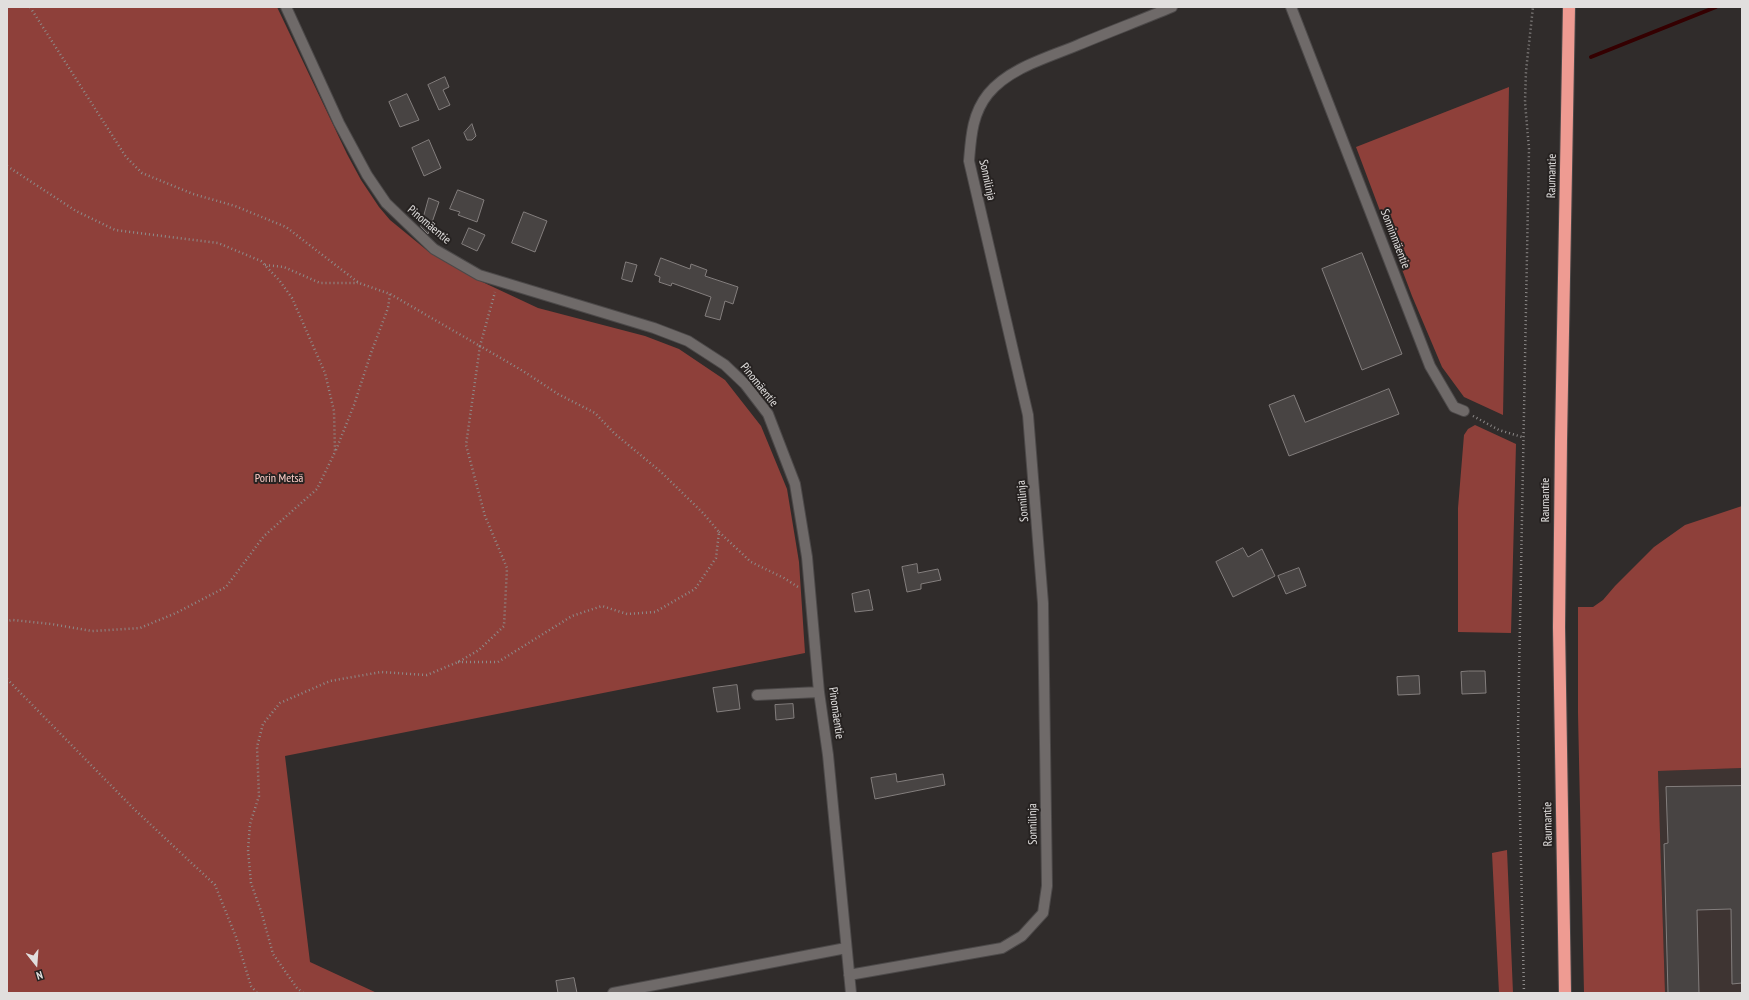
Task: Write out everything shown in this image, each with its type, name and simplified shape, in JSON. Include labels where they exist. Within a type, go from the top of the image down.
[{"type":"highway","name":"Raumantie","points":[[1565,993],[1559,627],[1560,440],[1569,7]]},
{"type":"street","name":"Pinomäentie","points":[[286,7],[339,123],[367,175],[386,203],[434,249],[479,275],[654,328],[688,341],[725,365],[745,384],[768,414],[796,484],[812,597],[819,692],[828,755],[851,993]]},
{"type":"street","name":"Sonnilinja","points":[[849,975],[1002,948],[1022,936],[1043,913],[1047,886],[1043,603],[1028,415],[969,161],[973,125],[975,115],[987,95],[1003,79],[1026,66],[1172,7]]},
{"type":"street","name":"Sonninmäentie","points":[[1291,7],[1430,366],[1454,407],[1464,411]]},
{"type":"street","points":[[757,695],[819,692]]},
{"type":"street","points":[[613,993],[846,948]]},
{"type":"path","points":[[30,7],[126,157],[142,173],[193,194],[235,206],[286,227],[359,283],[390,294],[523,371],[558,394],[595,413],[614,433],[661,472],[703,513],[719,532],[751,562],[784,578],[812,597]]},
{"type":"path","points":[[1524,993],[1518,729],[1522,437],[1529,149],[1525,102],[1533,7]]},
{"type":"path","points":[[7,166],[76,211],[115,230],[218,243],[261,261],[279,280],[292,298],[325,373],[334,411],[335,452]]},
{"type":"path","points":[[265,265],[284,267],[320,283],[359,283]]},
{"type":"path","points":[[303,993],[297,988],[273,954],[262,914],[250,883],[248,850],[249,830],[259,796],[257,747],[263,724],[280,703],[330,681],[381,672],[427,675],[458,662],[479,650],[504,626],[507,568],[485,516],[466,445],[480,346],[498,280]]},
{"type":"path","points":[[7,621],[13,620],[51,624],[92,631],[140,628],[176,613],[226,587],[264,536],[317,489],[335,452],[354,405],[388,308],[390,294]]},
{"type":"path","points":[[1464,411],[1499,430],[1522,437]]},
{"type":"path","points":[[458,662],[498,662],[572,616],[602,606],[627,614],[654,612],[695,589],[716,558],[719,532]]},
{"type":"path","points":[[7,679],[134,808],[215,885],[236,937],[251,986],[256,993]]},
{"type":"shaded area","points":[[1742,768],[1742,993],[1665,993],[1658,771]]},
{"type":"green space","name":"Porin Metsä","points":[[7,7],[277,7],[347,154],[361,180],[379,207],[390,220],[429,252],[476,279],[538,308],[645,336],[679,349],[725,380],[761,426],[787,489],[799,562],[805,653],[285,756],[310,962],[377,993],[7,993]]},
{"type":"green space","points":[[1509,87],[1503,415],[1464,397],[1442,367],[1412,296],[1356,147]]},
{"type":"green space","points":[[1475,425],[1516,444],[1511,633],[1458,632],[1458,508],[1464,435],[1468,429]]},
{"type":"green space","points":[[1742,506],[1742,768],[1658,771],[1665,993],[1584,993],[1578,713],[1578,607],[1593,607],[1603,600],[1654,547],[1685,525]]},
{"type":"green space","points":[[1507,850],[1513,993],[1499,993],[1492,853]]},
{"type":"building","points":[[445,77],[449,87],[443,90],[450,105],[439,110],[428,85]]},
{"type":"building","points":[[407,94],[419,120],[400,127],[389,102]]},
{"type":"building","points":[[472,124],[476,136],[472,140],[467,140],[464,133]]},
{"type":"building","points":[[429,140],[441,168],[424,176],[412,148]]},
{"type":"building","points":[[458,190],[484,200],[477,222],[458,215],[460,212],[450,209]]},
{"type":"building","points":[[429,198],[439,202],[428,234],[421,227]]},
{"type":"building","points":[[524,212],[547,221],[535,252],[512,243]]},
{"type":"building","points":[[469,228],[485,235],[477,251],[462,244]]},
{"type":"building","points":[[1362,253],[1402,354],[1362,370],[1322,269]]},
{"type":"building","points":[[661,258],[690,269],[691,264],[707,270],[705,276],[738,287],[733,304],[725,301],[720,320],[705,316],[711,297],[672,283],[671,286],[659,282],[660,277],[655,275]]},
{"type":"building","points":[[626,262],[637,265],[632,282],[622,279]]},
{"type":"building","points":[[1389,389],[1399,414],[1289,456],[1269,405],[1294,395],[1305,422]]},
{"type":"building","points":[[1243,548],[1248,557],[1262,549],[1275,576],[1233,597],[1216,562]]},
{"type":"building","points":[[917,564],[918,573],[938,569],[941,580],[921,584],[921,589],[907,592],[902,567]]},
{"type":"building","points":[[1299,568],[1306,586],[1286,594],[1278,576]]},
{"type":"building","points":[[869,590],[873,610],[855,612],[852,594]]},
{"type":"building","points":[[1485,671],[1486,693],[1462,694],[1461,672]]},
{"type":"building","points":[[1419,676],[1420,694],[1398,695],[1397,677]]},
{"type":"building","points":[[737,685],[740,709],[717,712],[713,688]]},
{"type":"building","points":[[793,704],[794,718],[776,720],[775,705]]},
{"type":"building","points":[[896,774],[897,782],[943,774],[945,785],[875,799],[871,778]]},
{"type":"building","points":[[1742,786],[1742,983],[1732,984],[1731,909],[1697,910],[1699,993],[1668,993],[1664,844],[1668,843],[1666,787]]},
{"type":"building","points":[[574,978],[577,993],[558,993],[556,981]]},
{"type":"waterway","points":[[1591,57],[1716,7]]}]
